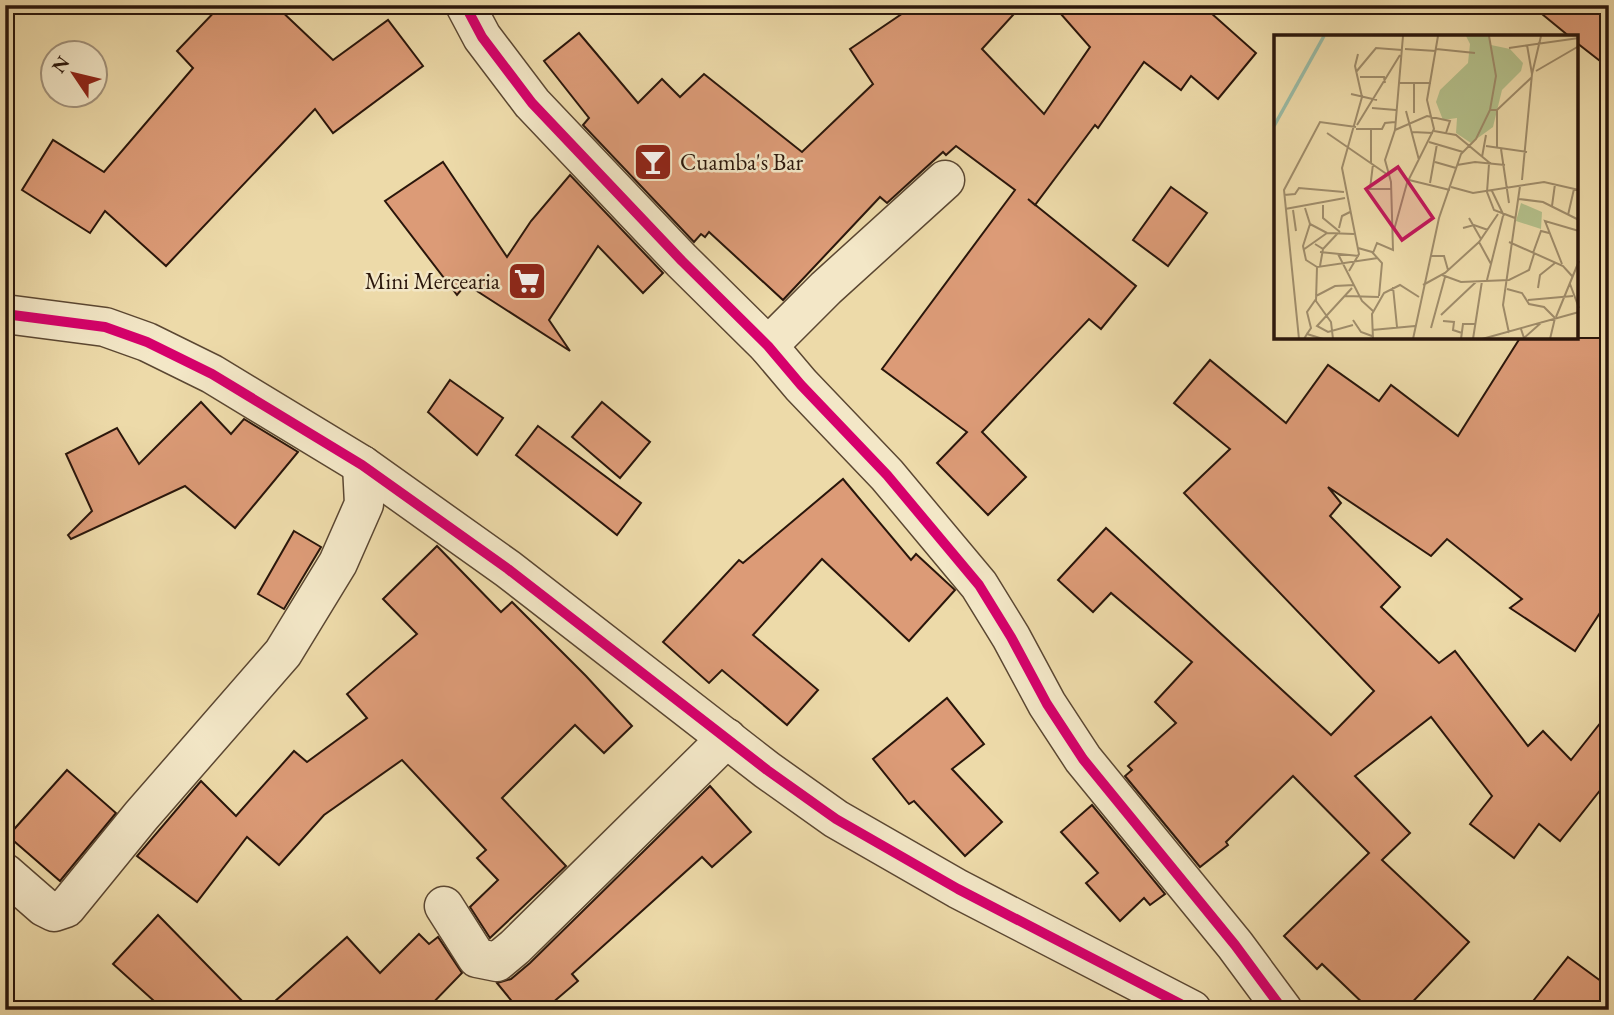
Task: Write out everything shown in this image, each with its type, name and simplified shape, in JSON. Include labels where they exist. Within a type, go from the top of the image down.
[{"type":"street","points":[[466,5],[482,37],[532,103],[682,261],[768,346],[801,385],[887,475],[979,585],[1047,704],[1083,759],[1235,945],[1283,1010]]},
{"type":"street","points":[[768,346],[826,288],[945,180]]},
{"type":"street","points":[[10,319],[105,327],[147,342],[212,374],[362,465],[508,569],[836,819],[958,888],[1192,1010]]},
{"type":"street","points":[[5,873],[44,907],[54,912],[66,908],[141,816],[284,653],[338,563],[364,504],[362,465]]},
{"type":"street","points":[[444,906],[477,958],[497,962],[727,738]]},
{"type":"building","points":[[221,5],[275,5],[333,60],[388,20],[423,66],[333,133],[315,109],[166,266],[105,211],[90,233],[22,190],[53,140],[104,172],[193,68],[177,51]]},
{"type":"building","points":[[915,5],[1022,5],[982,49],[1044,114],[1090,47],[1053,5],[1202,5],[1256,53],[1218,99],[1191,76],[1181,90],[1144,62],[1098,128],[1095,125],[1035,205],[1136,286],[1101,329],[1089,319],[982,432],[1026,477],[988,515],[937,463],[967,432],[882,369],[1015,190],[956,146],[946,155],[943,152],[887,203],[880,197],[783,300],[709,232],[705,237],[701,234],[694,242],[583,125],[589,118],[544,61],[579,33],[638,103],[662,79],[680,97],[704,74],[802,152],[873,84],[850,49]]},
{"type":"building","points":[[1531,5],[1609,5],[1609,68],[1579,45],[1579,35],[1568,35]]},
{"type":"building","points":[[443,162],[507,257],[531,221],[570,175],[663,273],[643,293],[598,246],[549,320],[570,351],[466,284],[457,295],[385,201]]},
{"type":"building","points":[[1171,187],[1207,213],[1168,266],[1133,240]]},
{"type":"building","points":[[1609,338],[1609,599],[1575,651],[1510,608],[1522,599],[1447,539],[1431,556],[1328,487],[1341,503],[1330,516],[1400,587],[1381,607],[1439,663],[1455,651],[1528,746],[1543,731],[1571,760],[1609,712],[1609,779],[1560,841],[1539,824],[1514,858],[1470,824],[1492,796],[1431,717],[1355,776],[1410,833],[1382,860],[1469,942],[1405,1010],[1370,1010],[1322,964],[1317,969],[1284,936],[1369,853],[1293,776],[1226,842],[1228,845],[1200,867],[1125,776],[1132,770],[1128,766],[1176,723],[1155,702],[1192,662],[1111,593],[1093,612],[1058,580],[1106,528],[1331,735],[1374,691],[1184,493],[1230,449],[1174,403],[1210,360],[1286,423],[1328,365],[1379,401],[1391,385],[1458,436],[1519,340]]},
{"type":"building","points":[[450,380],[503,418],[477,455],[428,412]]},
{"type":"building","points":[[201,402],[231,434],[244,419],[298,452],[235,528],[185,486],[71,539],[68,535],[92,511],[66,454],[117,428],[139,464]]},
{"type":"building","points":[[602,402],[650,442],[620,478],[572,437]]},
{"type":"building","points":[[538,426],[641,503],[617,535],[516,455]]},
{"type":"building","points":[[843,479],[911,560],[916,554],[955,590],[909,641],[822,559],[753,635],[818,690],[787,725],[722,670],[709,683],[663,642],[739,560],[743,563]]},
{"type":"building","points":[[294,531],[321,547],[284,609],[258,594]]},
{"type":"building","points":[[437,546],[501,612],[512,602],[632,726],[604,753],[575,725],[502,798],[566,866],[490,938],[470,907],[498,880],[477,858],[486,850],[402,760],[324,815],[279,865],[247,837],[197,902],[137,856],[201,781],[236,816],[294,751],[307,762],[367,718],[347,694],[417,634],[383,599]]},
{"type":"building","points":[[947,698],[984,744],[952,769],[1002,822],[965,856],[914,801],[909,804],[873,759]]},
{"type":"building","points":[[67,770],[116,813],[60,881],[8,836]]},
{"type":"building","points":[[710,786],[751,832],[712,867],[702,857],[572,974],[578,981],[544,1010],[519,1010],[497,983],[511,979],[530,963]]},
{"type":"building","points":[[1092,805],[1165,894],[1150,905],[1144,898],[1120,921],[1086,883],[1098,873],[1061,832]]},
{"type":"building","points":[[158,915],[251,1010],[164,1010],[113,964]]},
{"type":"building","points":[[419,934],[429,944],[438,937],[462,973],[426,1010],[265,1010],[347,937],[380,973]]},
{"type":"building","points":[[1568,957],[1609,987],[1609,1010],[1526,1010]]},
{"type":"cycle path","points":[[465,5],[482,37],[532,103],[682,261],[768,346],[801,385],[887,475],[979,585],[1047,704],[1083,759],[1235,945],[1283,1010]]},
{"type":"cycle path","points":[[5,314],[105,327],[147,342],[212,374],[362,465],[508,569],[767,770],[836,819],[958,889],[1192,1010]]},
{"type":"place","name":"Cuamba's Bar","points":[[653,162]]},
{"type":"place","name":"Mini Mercearia","points":[[527,281]]}]
